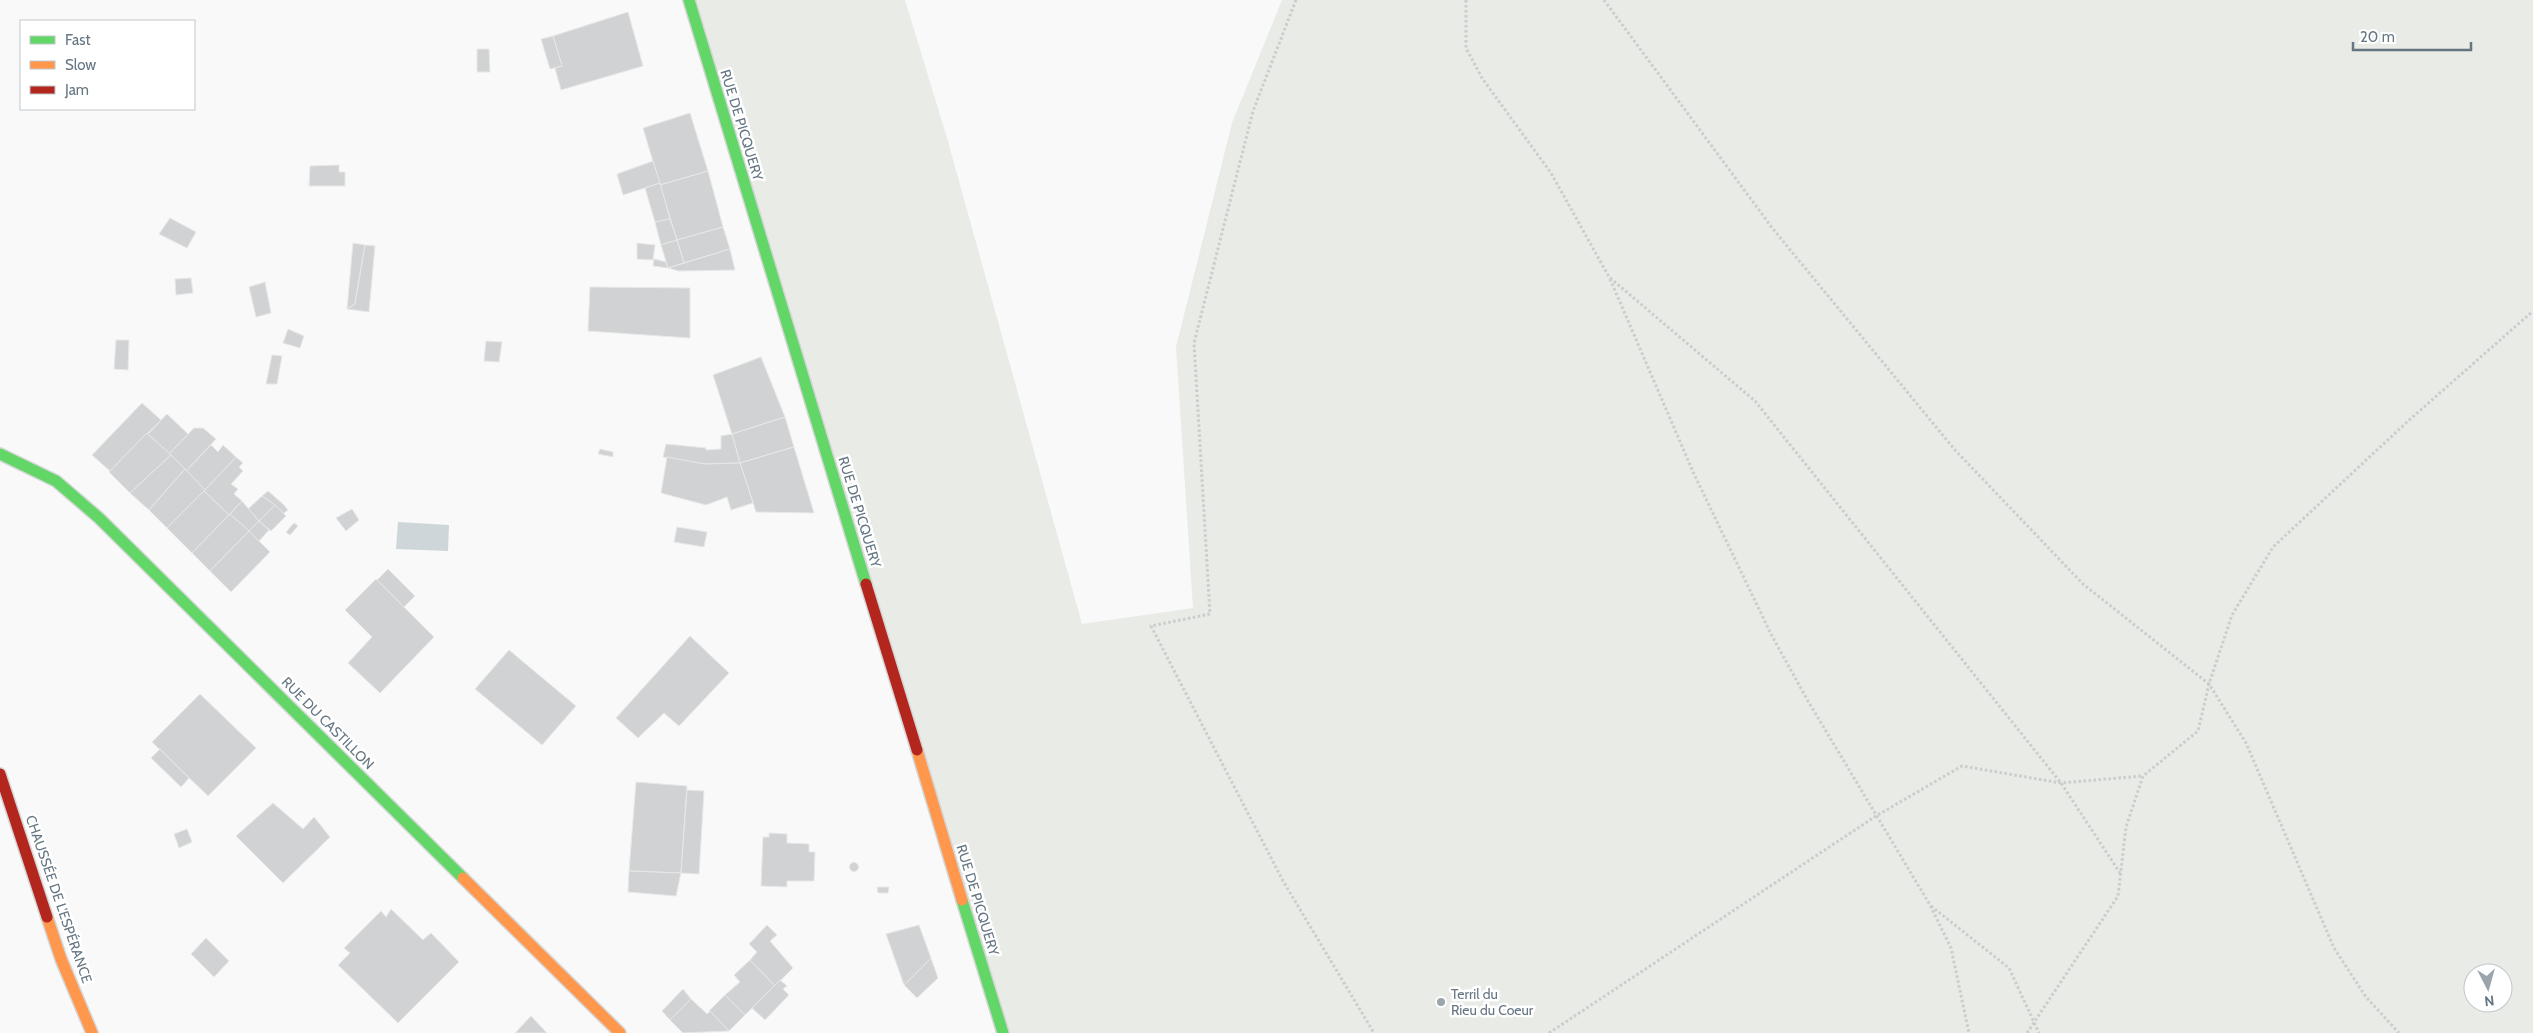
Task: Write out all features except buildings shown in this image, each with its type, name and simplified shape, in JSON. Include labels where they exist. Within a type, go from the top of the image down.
[{"type":"street","name":"RUE DE PICQUERY","points":[[689,0],[1003,1033]]},
{"type":"street","name":"RUE DU CASTILLON","points":[[0,454],[56,481],[99,518],[620,1033]]},
{"type":"street","name":"CHAUSSÉE DE L'ESPÉRANCE","points":[[0,774],[61,959],[92,1033]]},
{"type":"path","points":[[1296,0],[1253,111],[1194,343],[1210,614],[1151,626],[1283,881],[1374,1033]]},
{"type":"path","points":[[1466,0],[1466,48],[1470,56],[1482,78],[1551,173],[1609,277],[1675,433],[1772,636],[1930,905],[1951,948],[1969,1033]]},
{"type":"path","points":[[1604,0],[1773,229],[1955,450],[2083,584],[2209,684],[2246,743],[2334,948],[2366,997],[2399,1033]]},
{"type":"path","points":[[1609,277],[1755,401],[2061,783],[2120,873]]},
{"type":"path","points":[[2027,1033],[2118,896],[2126,827],[2143,776],[2198,731],[2209,684],[2232,615],[2273,547],[2407,422],[2533,311]]},
{"type":"path","points":[[1549,1033],[1876,816],[1962,766],[2061,783],[2143,776]]},
{"type":"path","points":[[1930,905],[2009,968],[2039,1033]]},
{"type":"shaded area","name":"Terril du Rieu du Coeur","points":[[689,0],[905,0],[947,138],[1082,624],[1193,608],[1176,347],[1232,123],[1282,0],[2533,0],[2533,1033],[1003,1033]]},
{"type":"shaded area","points":[[398,522],[449,525],[448,551],[396,549]]},
{"type":"traffic: fast","points":[[689,0],[866,584]]},
{"type":"traffic: fast","points":[[0,454],[56,481],[99,518],[463,878]]},
{"type":"traffic: fast","points":[[962,900],[1003,1033]]},
{"type":"traffic: slow","points":[[917,750],[962,900]]},
{"type":"traffic: slow","points":[[463,878],[620,1033]]},
{"type":"traffic: slow","points":[[47,917],[61,959],[92,1033]]},
{"type":"traffic: jam","points":[[866,584],[917,750]]},
{"type":"traffic: jam","points":[[0,774],[47,917]]},
{"type":"place","name":"Terril du Rieu du Coeur","points":[[1441,1002]]}]
